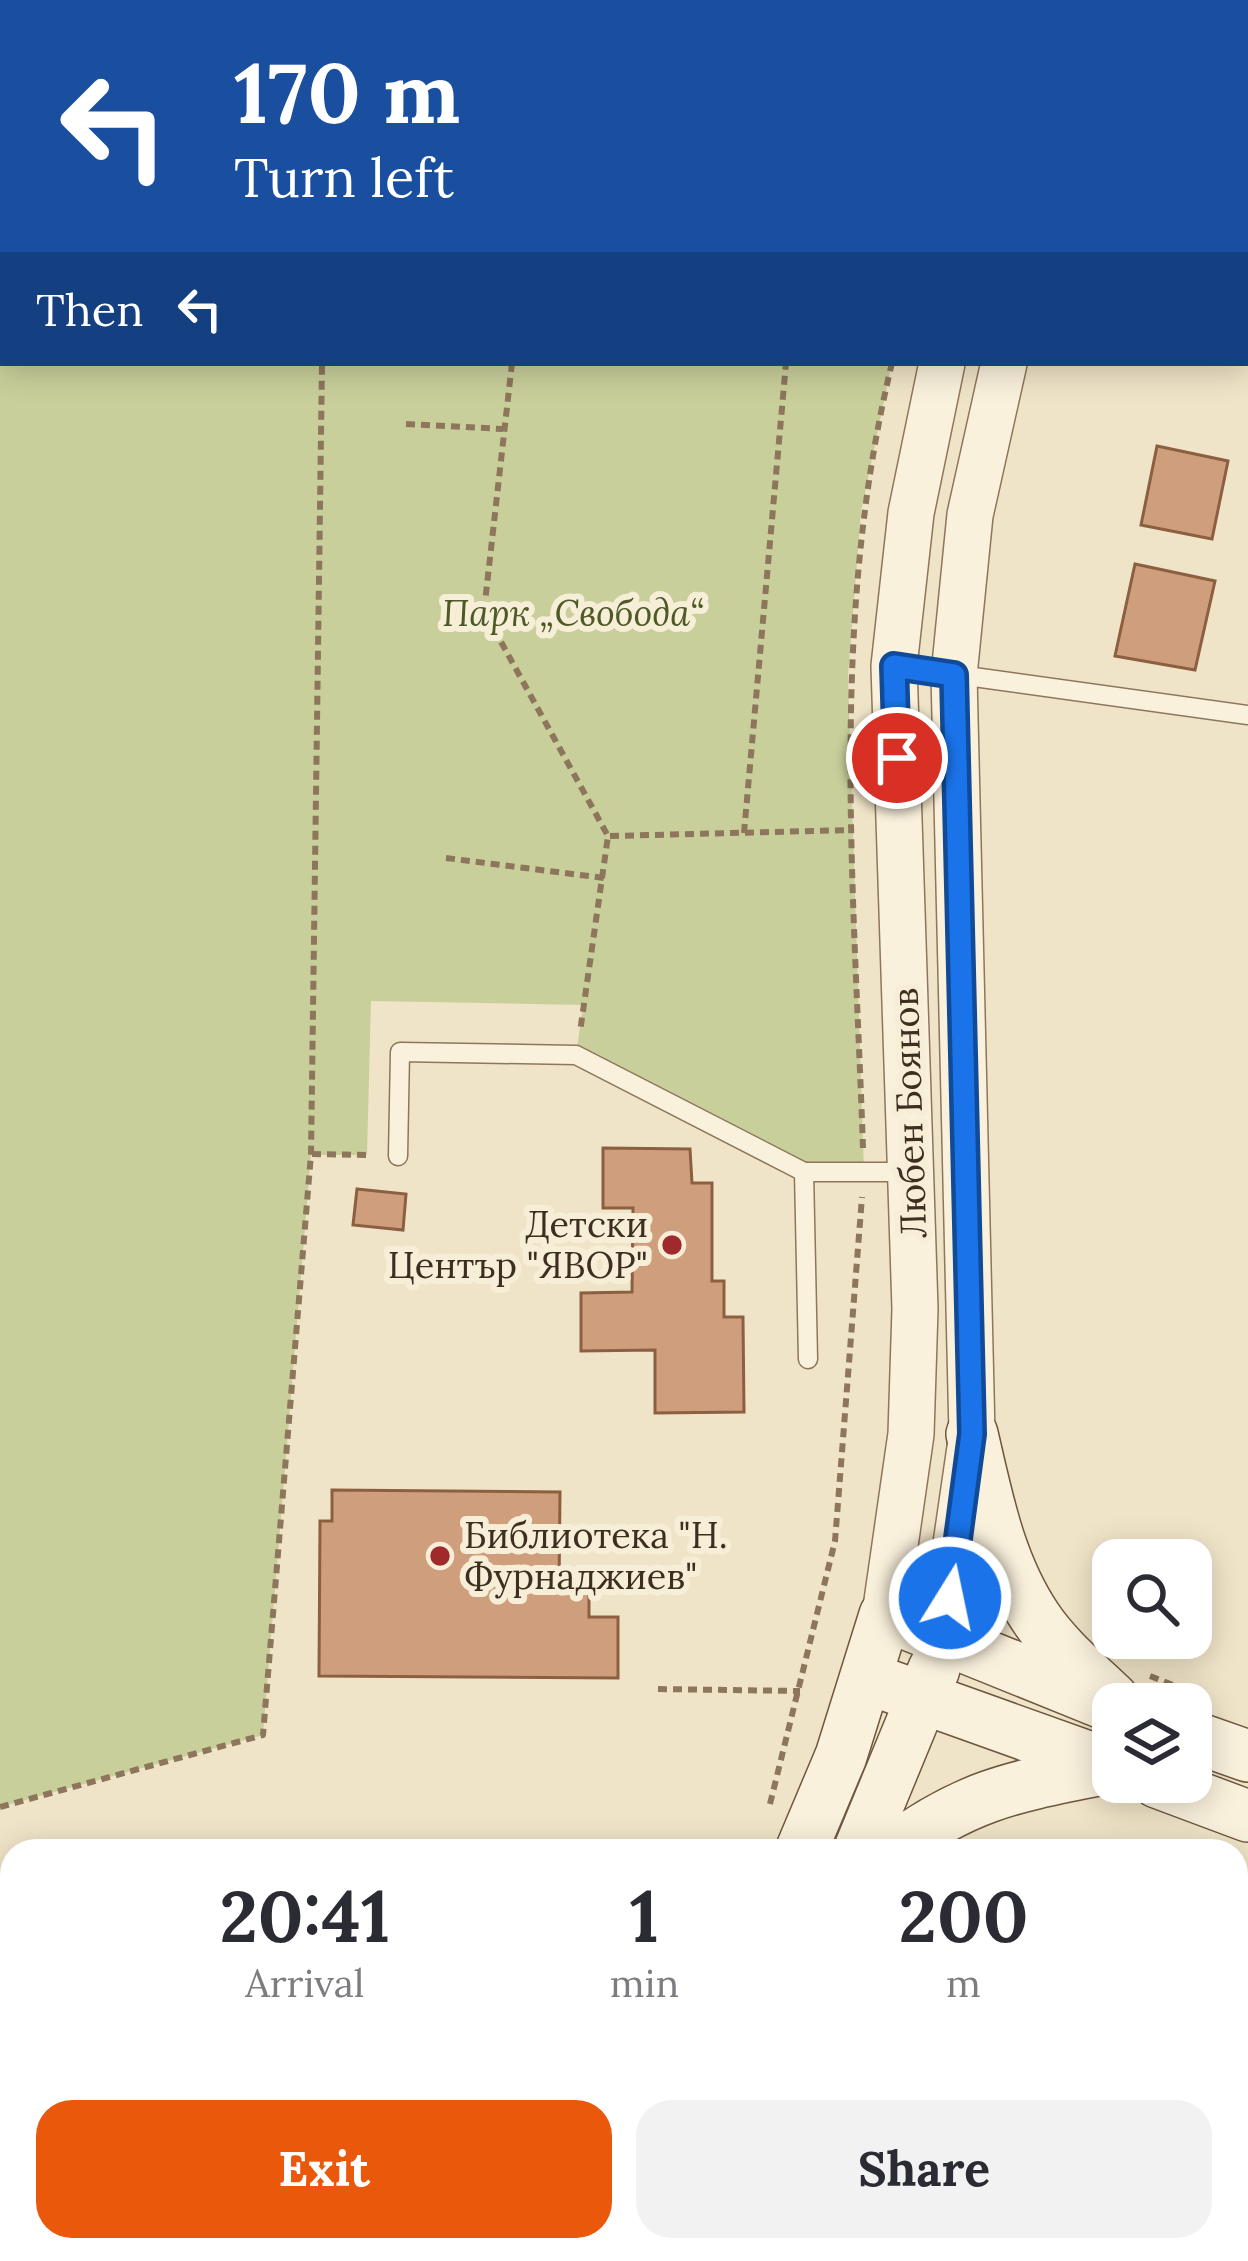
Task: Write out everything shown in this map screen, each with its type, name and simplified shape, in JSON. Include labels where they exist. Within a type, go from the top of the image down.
[{"type":"main road","points":[[972,1434],[991,1516],[1012,1575],[1037,1621],[1094,1683]]},
{"type":"main road","points":[[885,1615],[1092,1697]]},
{"type":"main road","name":"Любен Боянов","points":[[783,1838],[867,1678],[885,1615]]},
{"type":"main road","name":"Любен Боянов","points":[[865,1839],[926,1700],[943,1640]]},
{"type":"main road","points":[[867,1678],[1092,1759]]},
{"type":"main road","points":[[1212,1743],[1248,1756]]},
{"type":"main road","points":[[908,1839],[953,1808],[1008,1789],[1092,1771]]},
{"type":"main road","points":[[1212,1803],[1248,1816]]},
{"type":"street","name":"Любен Боянов","points":[[885,1615],[911,1434],[911,1172],[894,666],[911,513],[941,366]]},
{"type":"street","name":"Любен Боянов","points":[[943,1640],[972,1434],[954,675],[970,515],[1003,366]]},
{"type":"lane","points":[[894,666],[1248,715]]},
{"type":"lane","points":[[398,1156],[400,1052],[576,1054],[804,1172],[911,1172]]},
{"type":"lane","points":[[804,1172],[808,1359]]},
{"type":"path","points":[[0,1807],[262,1735],[311,1154],[322,366]]},
{"type":"path","points":[[512,366],[484,611],[608,836],[576,1054]]},
{"type":"path","points":[[744,832],[786,366]]},
{"type":"path","points":[[783,1838],[800,1691],[835,1541],[864,1172],[848,676],[861,512],[891,366]]},
{"type":"path","points":[[406,424],[503,429]]},
{"type":"path","points":[[608,836],[852,830]]},
{"type":"path","points":[[446,858],[604,878]]},
{"type":"path","points":[[311,1154],[398,1156]]},
{"type":"path","points":[[658,1689],[800,1691]]},
{"type":"green space","name":"Парк „Свобода“","points":[[0,366],[891,366],[861,512],[848,676],[864,1172],[804,1172],[576,1055],[583,1005],[371,1001],[367,1155],[311,1155],[263,1735],[0,1807]]},
{"type":"building","points":[[1157,446],[1228,461],[1212,539],[1141,525]]},
{"type":"building","points":[[1135,564],[1215,581],[1195,670],[1115,656]]},
{"type":"building","name":"Детски Център \"ЯВОР\"","points":[[603,1148],[690,1149],[692,1183],[712,1183],[712,1281],[724,1281],[724,1317],[743,1317],[744,1412],[655,1413],[655,1350],[581,1351],[581,1293],[632,1292],[633,1208],[603,1208]]},
{"type":"building","points":[[357,1189],[406,1194],[403,1230],[353,1225]]},
{"type":"building","name":"Библиотека \"Н. Фурнаджиев\"","points":[[332,1490],[560,1492],[559,1591],[589,1591],[589,1617],[618,1617],[618,1678],[319,1676],[320,1521],[332,1521]]},
{"type":"place","name":"Детски Център \"ЯВОР\"","points":[[672,1245]]},
{"type":"place","name":"Библиотека \"Н. Фурнаджиев\"","points":[[440,1556]]},
{"type":"route","points":[[897,758],[894,666],[954,675],[972,1434],[950,1598]]}]
